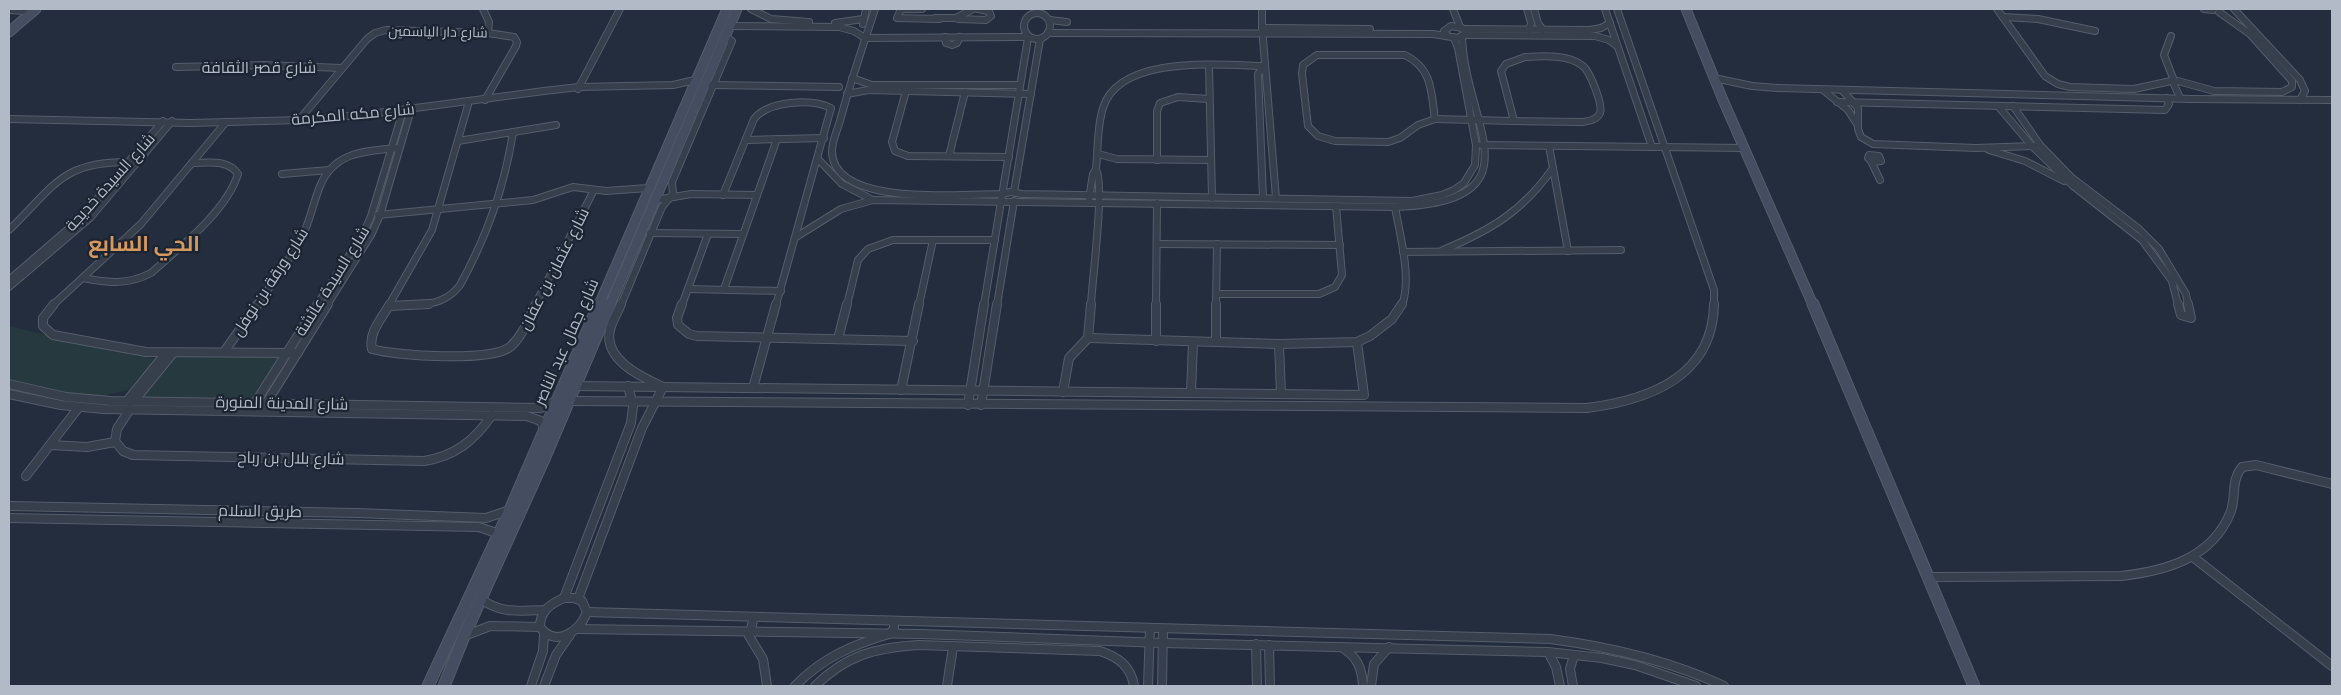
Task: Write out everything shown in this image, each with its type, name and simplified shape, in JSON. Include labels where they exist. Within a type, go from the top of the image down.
[{"type":"main road","points":[[9,32],[36,9]]},
{"type":"main road","name":"شارع جمال عبد الناصر","points":[[428,686],[510,510],[689,94],[704,84],[727,9]]},
{"type":"main road","name":"شارع جمال عبد الناصر","points":[[444,686],[480,598],[576,386],[704,84],[738,9]]},
{"type":"main road","points":[[1686,9],[1974,686]]},
{"type":"main road","points":[[9,25],[27,10]]},
{"type":"main road","points":[[612,273],[624,272]]},
{"type":"main road","points":[[607,286],[619,286]]},
{"type":"street","points":[[484,9],[488,22],[488,33]]},
{"type":"street","points":[[578,89],[620,9]]},
{"type":"street","points":[[751,9],[763,16],[781,20],[844,23],[863,19]]},
{"type":"street","points":[[762,9],[781,20]]},
{"type":"street","points":[[866,9],[863,24],[866,33]]},
{"type":"street","points":[[874,9],[846,94],[832,151],[838,170],[851,181],[869,190],[884,193],[1002,198],[1014,202],[1088,199],[1212,198],[1412,201],[1434,197],[1454,190],[1471,174],[1476,165],[1480,145],[1471,120],[1461,52],[1463,32],[1453,9]]},
{"type":"street","points":[[939,19],[931,17],[922,9],[901,10],[897,18],[939,19],[954,18],[986,20],[991,16],[988,12],[977,9]]},
{"type":"street","points":[[954,18],[962,16],[973,9]]},
{"type":"street","points":[[968,404],[1027,37],[1024,27],[1030,9]]},
{"type":"street","points":[[1262,9],[1264,66],[1267,74],[1276,198]]},
{"type":"street","points":[[1527,9],[1531,23],[1529,30]]},
{"type":"street","points":[[1534,9],[1542,30]]},
{"type":"street","points":[[1605,9],[1652,147]]},
{"type":"street","points":[[569,401],[1566,409],[1608,406],[1645,396],[1669,384],[1688,368],[1706,344],[1714,317],[1714,290],[1617,9]]},
{"type":"street","points":[[1997,9],[2044,76],[2058,84],[2070,87],[2134,89],[2174,81],[2214,91],[2282,92],[2292,87],[2292,81],[2250,34],[2217,10]]},
{"type":"street","points":[[2204,9],[2236,10],[2300,80],[2304,91],[2300,100]]},
{"type":"street","points":[[9,10],[27,10]]},
{"type":"street","points":[[1014,192],[1040,39],[1048,33],[1051,26],[1050,20],[1042,11],[1028,17]]},
{"type":"street","points":[[2003,17],[2038,19],[2095,31]]},
{"type":"street","points":[[1050,20],[1067,22]]},
{"type":"street","points":[[844,23],[866,33]]},
{"type":"street","points":[[1048,33],[1425,34],[1451,37],[1463,32],[1594,30],[1610,23]]},
{"type":"street","points":[[730,26],[839,27],[866,33],[946,37],[947,44],[953,45],[958,42],[960,37],[1027,37],[1040,39]]},
{"type":"street","points":[[1262,34],[1445,29],[1451,26],[1463,32],[1595,36],[1609,40],[1618,46]]},
{"type":"street","name":"شارع دار الياسمين","points":[[299,120],[367,39],[380,31],[392,29],[510,35],[517,42],[506,66],[485,100]]},
{"type":"street","points":[[1099,199],[1157,203],[1395,207],[1439,204],[1465,192],[1480,178],[1484,168],[1478,120],[1461,52],[1451,37],[1445,34],[1445,29]]},
{"type":"street","points":[[2171,36],[2164,56],[2180,98]]},
{"type":"street","points":[[1435,119],[1426,71],[1421,63],[1411,57],[1405,55],[1317,55],[1304,65],[1302,69],[1308,126],[1318,136],[1335,142],[1388,142],[1400,138],[1418,125],[1435,119],[1514,121],[1584,122],[1594,119],[1600,109],[1589,72],[1582,65],[1563,58],[1518,58],[1506,63],[1501,71],[1514,121]]},
{"type":"street","name":"شارع قصر الثقافة","points":[[176,67],[271,65],[342,68]]},
{"type":"street","points":[[1208,66],[1212,198]]},
{"type":"street","points":[[1088,199],[1098,154],[1103,107],[1110,94],[1122,83],[1132,77],[1157,68],[1264,66]]},
{"type":"street","points":[[1263,198],[1258,74],[1264,66]]},
{"type":"street","points":[[852,78],[872,85],[952,89],[965,92],[1031,94]]},
{"type":"street","points":[[1714,78],[1758,87],[1823,90],[2191,99],[2332,100]]},
{"type":"street","points":[[2174,81],[2183,86],[2191,99]]},
{"type":"street","points":[[663,387],[638,375],[623,365],[614,352],[610,338],[612,323],[663,205],[673,194],[672,182],[704,84]]},
{"type":"street","name":"شارع مكه المكرمة","points":[[224,124],[299,120],[404,110],[578,89],[676,87],[704,84],[839,87]]},
{"type":"street","points":[[846,94],[865,90],[906,91],[1019,85]]},
{"type":"street","name":"شارع مكه المكرمة","points":[[676,87],[689,94]]},
{"type":"street","name":"شارع مكه المكرمة","points":[[9,123],[307,123],[410,113],[578,89]]},
{"type":"street","points":[[1823,90],[1848,110],[1857,124],[1859,134],[1866,141],[1876,144],[1976,148],[2036,145]]},
{"type":"street","points":[[1842,90],[1854,102],[1858,110],[1859,120],[1857,124]]},
{"type":"street","points":[[906,91],[892,147],[895,151],[908,156],[1009,157]]},
{"type":"street","points":[[949,156],[965,92]]},
{"type":"street","points":[[1157,160],[1156,112],[1160,103],[1178,97],[1209,99]]},
{"type":"street","points":[[1836,102],[2165,110],[2169,104],[2166,98]]},
{"type":"street","points":[[723,195],[754,119],[759,113],[776,105],[824,104],[831,108],[753,388]]},
{"type":"street","name":"شارع عثمان بن عفان","points":[[468,105],[432,230],[370,341],[370,345],[376,352],[492,354],[507,349],[520,335],[594,190]]},
{"type":"street","points":[[1998,106],[2072,185],[2142,240],[2163,265],[2172,281],[2182,315],[2191,318],[2186,294],[2159,249],[2139,229],[2072,178],[2036,145],[2013,106]]},
{"type":"street","name":"شارع السيدة عائشة","points":[[250,411],[357,244],[371,216],[410,113]]},
{"type":"street","name":"شارع السيدة عائشة","points":[[261,411],[366,244],[380,215],[402,114]]},
{"type":"street","name":"شارع مكه المكرمة","points":[[9,119],[166,124]]},
{"type":"street","name":"شارع السيدة خديجة","points":[[9,287],[90,218],[138,162],[166,124]]},
{"type":"street","name":"شارع السيدة خديجة","points":[[9,280],[75,224],[129,162],[166,124]]},
{"type":"street","name":"شارع ورقة بن نوفل","points":[[224,124],[141,224],[44,315],[42,324],[46,332],[53,335],[129,350],[170,353],[298,353]]},
{"type":"street","points":[[458,141],[556,125]]},
{"type":"street","points":[[389,306],[437,303],[453,294],[463,278],[495,203],[505,174],[512,132]]},
{"type":"street","points":[[746,140],[824,138]]},
{"type":"street","points":[[724,290],[777,139]]},
{"type":"street","points":[[1866,141],[1880,180]]},
{"type":"street","points":[[1480,145],[1745,148]]},
{"type":"street","points":[[1549,146],[1568,250]]},
{"type":"street","name":"شارع ورقة بن نوفل","points":[[224,352],[297,245],[310,218],[321,183],[329,170],[340,159],[350,155],[396,148]]},
{"type":"street","points":[[1976,148],[2026,161],[2072,185]]},
{"type":"street","points":[[1098,154],[1117,159],[1211,160]]},
{"type":"street","points":[[818,159],[834,179],[845,188],[873,200]]},
{"type":"street","points":[[1096,166],[1117,159]]},
{"type":"street","points":[[9,230],[68,174],[97,163],[138,162]]},
{"type":"street","points":[[83,278],[117,284],[134,282],[150,274],[199,227],[235,185],[238,174],[231,166],[225,164],[192,163]]},
{"type":"street","points":[[1063,392],[1069,358],[1088,338],[1099,199],[1099,175],[1096,166]]},
{"type":"street","points":[[1438,252],[1498,225],[1522,208],[1540,189],[1553,168]]},
{"type":"street","points":[[282,174],[329,170]]},
{"type":"street","name":"شارع عثمان بن عفان","points":[[371,216],[533,200],[573,187],[612,191],[648,188]]},
{"type":"street","points":[[661,187],[673,194]]},
{"type":"street","points":[[796,236],[841,209],[873,200],[1002,198],[1014,192],[1088,199]]},
{"type":"street","points":[[656,200],[673,194],[757,195]]},
{"type":"street","points":[[981,405],[1014,202]]},
{"type":"street","points":[[1156,341],[1157,203]]},
{"type":"street","points":[[1217,294],[1309,294],[1328,292],[1340,282],[1342,276],[1336,206]]},
{"type":"street","points":[[1088,338],[1279,344],[1357,342],[1382,329],[1401,308],[1407,286],[1395,207]]},
{"type":"street","points":[[650,233],[743,234]]},
{"type":"street","points":[[708,234],[677,318],[682,330],[697,336],[912,341]]},
{"type":"street","points":[[901,390],[934,240]]},
{"type":"street","points":[[838,339],[858,260],[868,249],[884,242],[995,240]]},
{"type":"street","points":[[1157,244],[1340,245]]},
{"type":"street","points":[[1216,342],[1217,244]]},
{"type":"street","points":[[1403,252],[1621,250]]},
{"type":"street","points":[[688,289],[781,291]]},
{"type":"street","points":[[1191,393],[1192,342]]},
{"type":"street","points":[[576,386],[1364,395],[1357,342]]},
{"type":"street","points":[[1279,344],[1281,394]]},
{"type":"street","points":[[50,445],[87,447],[115,442],[114,433],[131,404],[170,353]]},
{"type":"street","name":"شارع المدينة المنورة","points":[[9,384],[80,399],[250,411],[492,415],[528,412],[545,407],[556,401]]},
{"type":"street","points":[[564,598],[632,415],[633,401],[628,386]]},
{"type":"street","points":[[578,599],[648,414],[657,401],[663,387]]},
{"type":"street","points":[[10,396],[22,388]]},
{"type":"street","name":"شارع المدينة المنورة","points":[[10,396],[79,407],[131,404],[266,403],[528,412]]},
{"type":"street","points":[[26,476],[79,407]]},
{"type":"street","points":[[528,412],[541,421],[544,429]]},
{"type":"street","points":[[632,415],[641,412],[648,414]]},
{"type":"street","name":"شارع بلال بن رباح","points":[[115,442],[125,452],[142,456],[424,461],[447,456],[468,445],[478,435],[492,415]]},
{"type":"street","points":[[1928,578],[2134,575],[2170,567],[2193,557],[2211,542],[2223,527],[2233,501],[2237,471],[2242,467],[2256,465],[2332,484]]},
{"type":"street","name":"طريق السلام","points":[[9,506],[486,518],[510,510]]},
{"type":"street","points":[[188,522],[196,510]]},
{"type":"street","name":"طريق السلام","points":[[9,518],[480,527],[499,534]]},
{"type":"street","points":[[480,527],[485,523],[486,518]]},
{"type":"street","points":[[2193,557],[2332,666]]},
{"type":"street","points":[[480,598],[489,606],[500,610],[511,612],[545,610]]},
{"type":"street","points":[[531,686],[544,651],[540,619],[545,610],[553,603],[564,598],[578,599],[584,604],[587,612],[584,620],[556,654],[544,686]]},
{"type":"street","points":[[587,612],[1550,639],[1602,646],[1670,662],[1724,686]]},
{"type":"street","points":[[754,617],[749,631],[750,639],[763,659],[767,686]]},
{"type":"street","points":[[795,686],[828,657],[848,646],[889,634],[894,629],[894,621]]},
{"type":"street","points":[[464,636],[490,626],[542,630],[557,638],[574,631],[749,631],[1548,652],[1574,654],[1635,665],[1696,686]]},
{"type":"street","points":[[1148,686],[1150,628]]},
{"type":"street","points":[[1162,686],[1163,628]]},
{"type":"street","points":[[1256,644],[1257,686]]},
{"type":"street","points":[[1269,645],[1270,686]]},
{"type":"street","points":[[815,686],[847,659],[868,651],[890,646],[1100,652],[1119,659],[1129,669],[1134,686]]},
{"type":"street","points":[[1340,646],[1348,650],[1360,664],[1363,686]]},
{"type":"street","points":[[947,686],[953,647]]},
{"type":"street","points":[[1372,686],[1373,666],[1382,652],[1389,647]]},
{"type":"street","points":[[1548,652],[1556,668],[1560,686]]},
{"type":"street","points":[[1572,686],[1570,669],[1574,654]]},
{"type":"green space","points":[[9,326],[112,351],[158,359],[129,390],[94,398],[9,381]]},
{"type":"green space","points":[[294,350],[263,400],[140,398],[172,357]]},
{"type":"district","name":"الحي السابع","points":[[144,244]]}]
